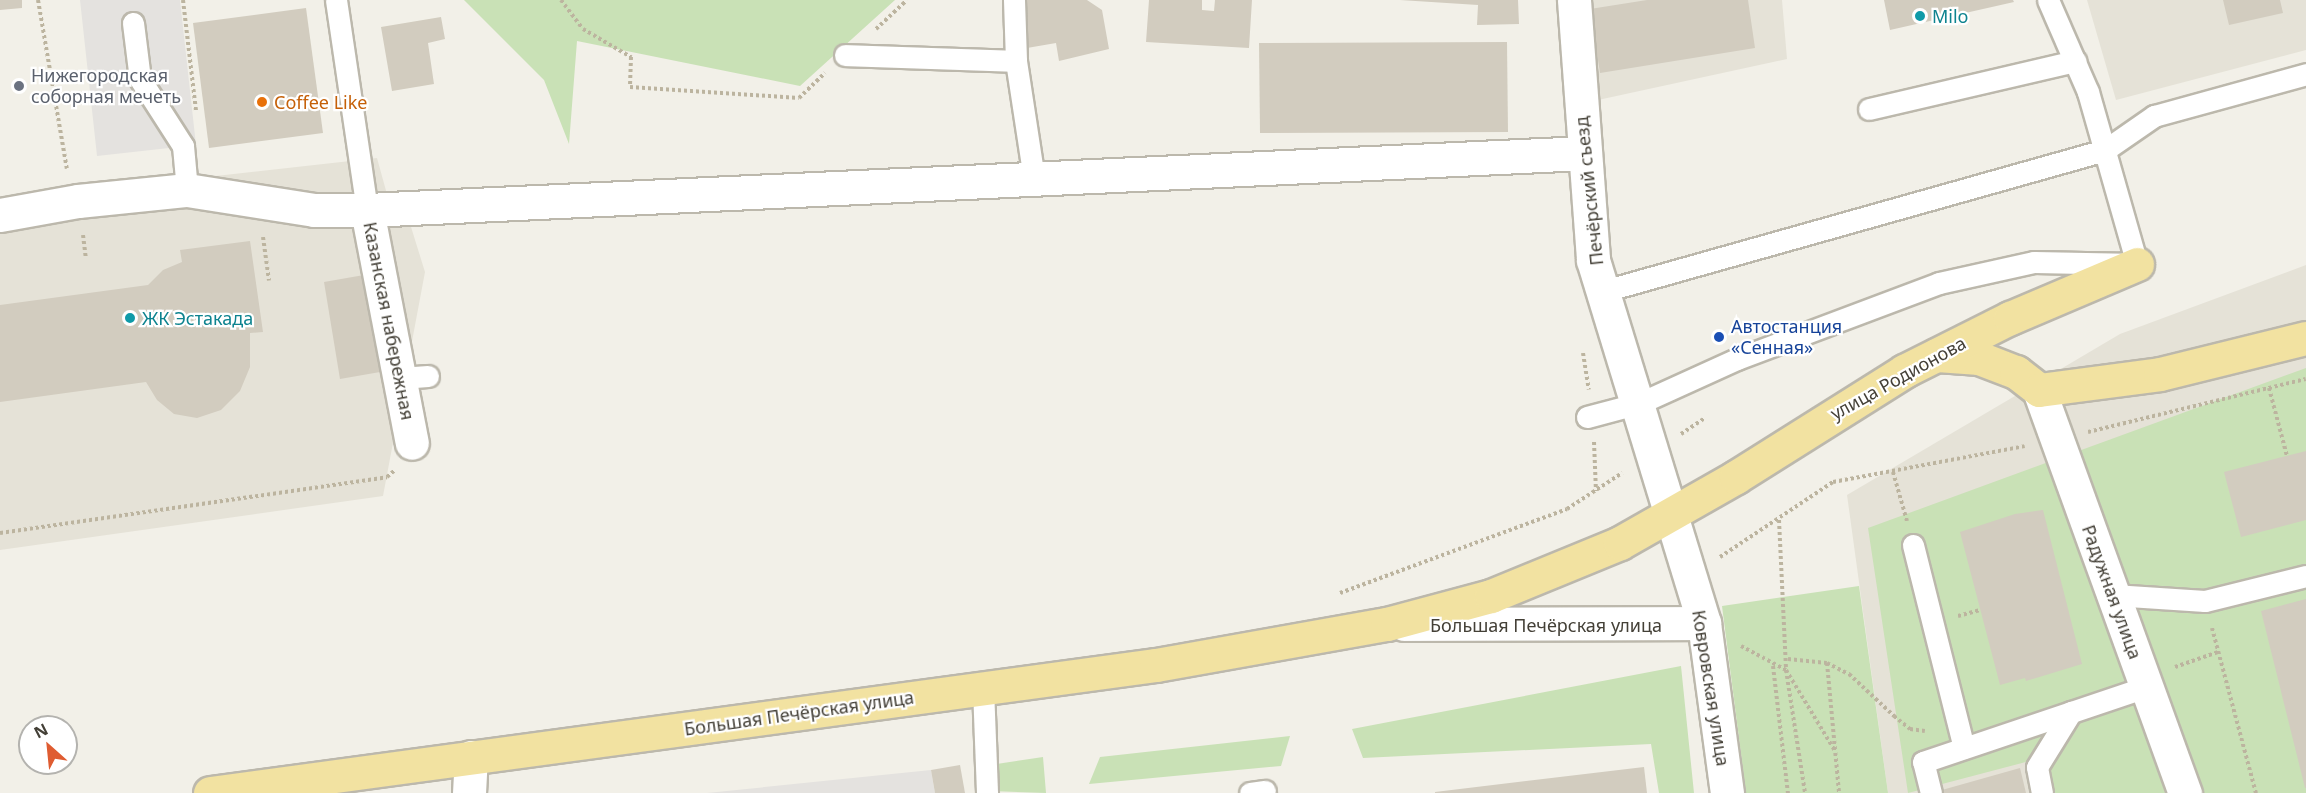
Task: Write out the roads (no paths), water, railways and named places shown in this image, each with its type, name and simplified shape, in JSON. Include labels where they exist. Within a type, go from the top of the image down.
[{"type":"main road","name":"улица Родионова","points":[[1671,515],[1904,371],[2010,318],[2137,264]]},
{"type":"main road","points":[[1937,355],[1979,358],[2016,372],[2039,390],[2160,374],[2306,338]]},
{"type":"main road","name":"Большая Печёрская улица","points":[[210,793],[1156,665],[1387,624],[1491,596],[1620,543],[1671,515]]},
{"type":"street","name":"Печёрский съезд","points":[[1574,0],[1593,261],[1640,403],[1671,515]]},
{"type":"street","points":[[367,210],[1585,153]]},
{"type":"street","name":"Казанская набережная","points":[[0,214],[78,201],[187,190],[314,210],[367,210],[414,377],[412,443]]},
{"type":"street","name":"Радужная улица","points":[[2039,390],[2185,793]]},
{"type":"street","name":"Ковровская улица","points":[[1671,515],[1704,623],[1726,793]]},
{"type":"street","name":"Большая Печёрская улица","points":[[1387,624],[1704,623]]},
{"type":"street","points":[[469,793],[471,757]]},
{"type":"lane","points":[[336,0],[367,210]]},
{"type":"lane","points":[[1014,0],[1016,61],[1034,179]]},
{"type":"lane","points":[[1589,416],[1640,403],[1737,359],[1939,283],[2034,262],[2137,264],[2105,150],[2075,61],[2048,0]]},
{"type":"lane","points":[[133,23],[140,79],[183,146],[187,190]]},
{"type":"lane","points":[[845,55],[1016,61]]},
{"type":"lane","points":[[1869,109],[2075,61]]},
{"type":"lane","points":[[1604,291],[2105,150],[2154,116],[2306,74]]},
{"type":"lane","points":[[1913,545],[1965,748]]},
{"type":"lane","points":[[2113,594],[2205,601],[2306,576]]},
{"type":"lane","points":[[1931,793],[1923,762],[2071,712],[2145,682]]},
{"type":"lane","points":[[983,688],[987,793]]},
{"type":"lane","points":[[2042,793],[2037,767],[2071,712]]},
{"type":"place","name":"Milo","points":[[1920,16]]},
{"type":"place","name":"Нижегородская соборная мечеть","points":[[19,86]]},
{"type":"place","name":"Coffee Like","points":[[262,102]]},
{"type":"place","name":"ЖК Эстакада","points":[[130,318]]},
{"type":"place","name":"Автостанция «Сенная»","points":[[1719,337]]}]
